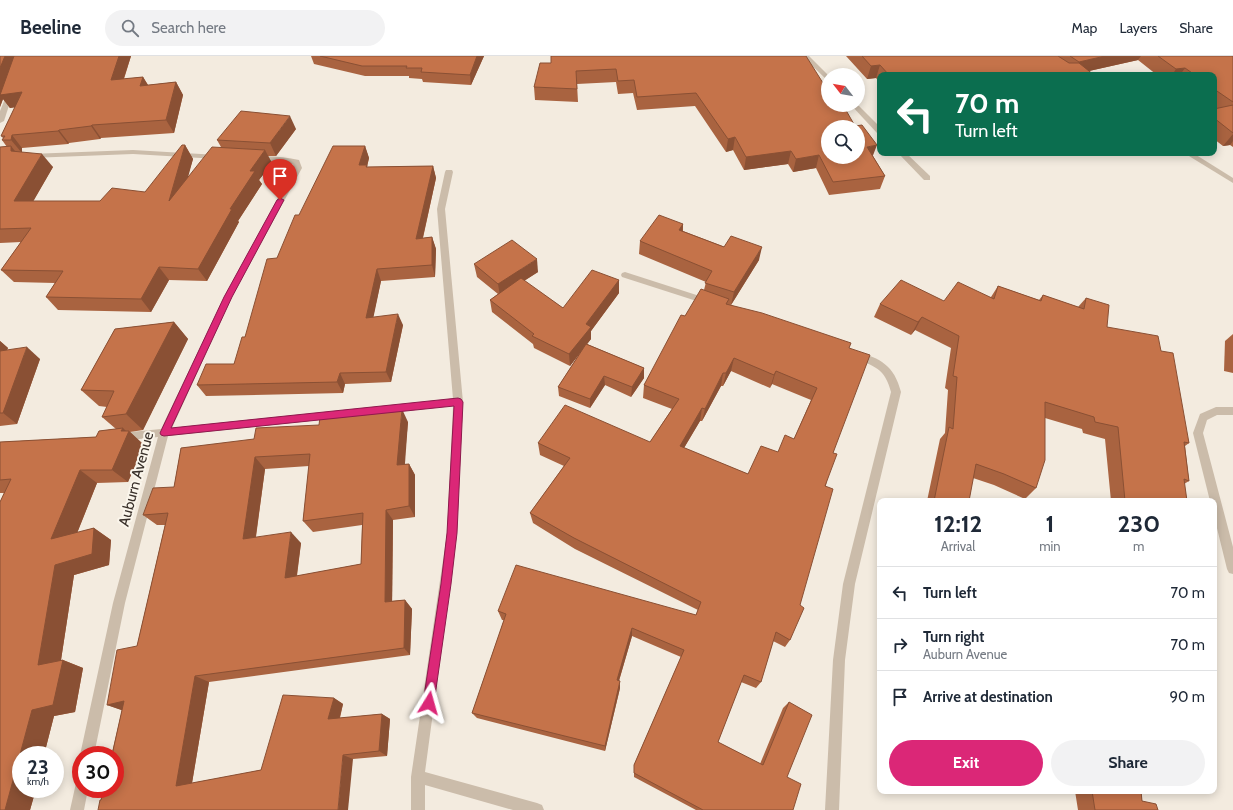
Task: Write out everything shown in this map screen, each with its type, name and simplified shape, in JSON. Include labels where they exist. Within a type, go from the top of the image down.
[{"type":"street","points":[[805,56],[821,72]]},
{"type":"street","points":[[0,121],[13,85]]},
{"type":"street","points":[[861,112],[877,128]]},
{"type":"street","points":[[23,156],[133,152],[223,157]]},
{"type":"street","points":[[905,156],[927,178]]},
{"type":"street","points":[[1193,156],[1233,181]]},
{"type":"street","name":"Auburn Avenue","points":[[89,746],[119,603],[164,433],[228,297],[298,168],[296,162],[286,160],[247,158]]},
{"type":"street","points":[[418,810],[418,777],[452,533],[458,402],[441,209],[448,172]]},
{"type":"street","points":[[625,275],[719,305]]},
{"type":"street","points":[[832,810],[839,660],[849,584],[896,392],[893,378],[882,364],[845,351]]},
{"type":"street","points":[[109,439],[458,402]]},
{"type":"street","points":[[1215,498],[1198,433],[1203,417],[1216,411],[1233,411]]},
{"type":"street","points":[[1217,506],[1233,568]]},
{"type":"street","points":[[418,777],[537,810]]},
{"type":"street","points":[[77,810],[79,798]]},
{"type":"building","points":[[0,56],[5,56],[0,68]]},
{"type":"building","points":[[14,56],[119,56],[111,80],[143,77],[140,86],[176,82],[166,120],[92,125],[58,131],[12,135],[11,140],[2,140],[5,136],[1,136],[22,92],[0,95]]},
{"type":"building","points":[[320,56],[477,56],[470,75],[421,72],[422,68],[406,68],[407,66],[362,66]]},
{"type":"building","points":[[551,56],[806,56],[821,80],[821,112],[847,112],[852,120],[821,120],[821,159],[819,155],[796,159],[791,151],[746,157],[735,137],[728,139],[696,93],[637,97],[634,80],[618,81],[616,69],[576,71],[577,89],[534,87],[540,63],[551,63]]},
{"type":"building","points":[[862,56],[1058,56],[1069,63],[1079,63],[1090,72],[886,72],[880,65],[871,66]]},
{"type":"building","points":[[1070,56],[1105,56],[1079,62]]},
{"type":"building","points":[[1158,56],[1233,56],[1233,102],[1217,91],[1217,72],[1191,72],[1185,68],[1176,69]]},
{"type":"building","points":[[1233,105],[1233,133],[1217,120],[1217,108]]},
{"type":"building","points":[[241,111],[290,116],[270,143],[217,140]]},
{"type":"building","points":[[865,129],[877,145],[867,147],[885,176],[833,182],[824,164],[865,164]]},
{"type":"building","points":[[182,145],[185,145],[169,201],[212,147],[265,150],[250,171],[255,171],[230,209],[232,209],[198,269],[159,267],[141,299],[46,297],[63,271],[1,270],[31,228],[0,229],[0,147],[11,146],[11,151],[42,154],[14,201],[100,201],[112,188],[145,192]]},
{"type":"building","points":[[333,146],[365,146],[359,165],[367,165],[366,167],[433,166],[416,239],[432,237],[432,265],[377,269],[366,318],[398,314],[386,372],[340,373],[337,382],[197,385],[206,364],[234,364],[242,337],[245,337],[267,259],[277,258],[295,215],[299,215]]},
{"type":"building","points":[[659,215],[683,224],[679,230],[724,247],[731,236],[762,247],[734,292],[705,283],[712,271],[640,241]]},
{"type":"building","points":[[512,240],[537,259],[498,284],[474,264]]},
{"type":"building","points":[[592,270],[619,280],[586,324],[591,327],[569,354],[532,336],[534,334],[490,300],[521,278],[563,308]]},
{"type":"building","points":[[901,280],[944,301],[958,282],[994,299],[998,286],[1041,301],[1043,295],[1084,309],[1086,298],[1109,305],[1107,327],[1158,336],[1161,351],[1173,353],[1189,443],[1184,442],[1189,481],[1184,479],[1187,498],[1125,498],[1118,427],[1095,422],[1094,417],[1045,402],[1045,460],[1036,488],[976,464],[970,498],[935,498],[949,427],[953,429],[957,377],[953,376],[959,336],[922,317],[918,322],[880,304]]},
{"type":"building","points":[[701,289],[729,299],[726,304],[762,313],[851,343],[849,348],[870,355],[833,453],[837,454],[825,486],[833,489],[800,605],[804,608],[790,640],[776,632],[761,682],[744,675],[718,742],[763,765],[789,702],[812,715],[787,777],[801,784],[793,810],[703,810],[634,773],[634,765],[684,650],[632,628],[617,680],[620,681],[605,746],[472,713],[506,614],[498,611],[516,565],[696,615],[701,602],[574,538],[530,513],[570,458],[538,443],[565,405],[650,442],[679,399],[644,385],[681,315],[685,316]],"holes":[[[734,358],[774,375],[776,371],[817,388],[794,439],[785,435],[778,452],[761,446],[748,474],[680,446],[702,408],[705,409],[723,373],[726,373]]]},
{"type":"building","points":[[174,322],[126,414],[102,417],[114,391],[81,390],[115,329]]},
{"type":"building","points":[[586,344],[644,368],[632,387],[604,376],[590,399],[558,387]]},
{"type":"building","points":[[27,347],[3,413],[0,413],[0,351]]},
{"type":"building","points":[[402,409],[397,465],[409,464],[409,506],[386,510],[385,602],[405,600],[404,648],[195,676],[176,786],[261,770],[283,695],[334,698],[328,719],[382,714],[379,751],[343,755],[338,810],[98,810],[102,798],[124,798],[124,746],[114,746],[124,701],[107,705],[117,650],[137,646],[168,513],[143,515],[153,488],[174,487],[181,448],[254,439],[256,428],[319,425],[320,417]],"holes":[[[310,454],[303,521],[363,513],[361,564],[285,578],[291,532],[243,539],[255,457]]]},
{"type":"building","points":[[123,428],[121,431],[129,431],[112,470],[80,470],[51,539],[94,528],[92,554],[55,565],[38,665],[63,660],[53,705],[32,710],[22,746],[12,746],[12,784],[5,810],[0,810],[0,502],[11,479],[0,480],[0,442],[96,437],[99,431]]},
{"type":"building","points":[[1092,794],[1141,794],[1142,801],[1156,804],[1158,810],[1095,810]]},
{"type":"route","points":[[280,200],[228,297],[164,433],[458,402],[452,533],[429,703]]}]
